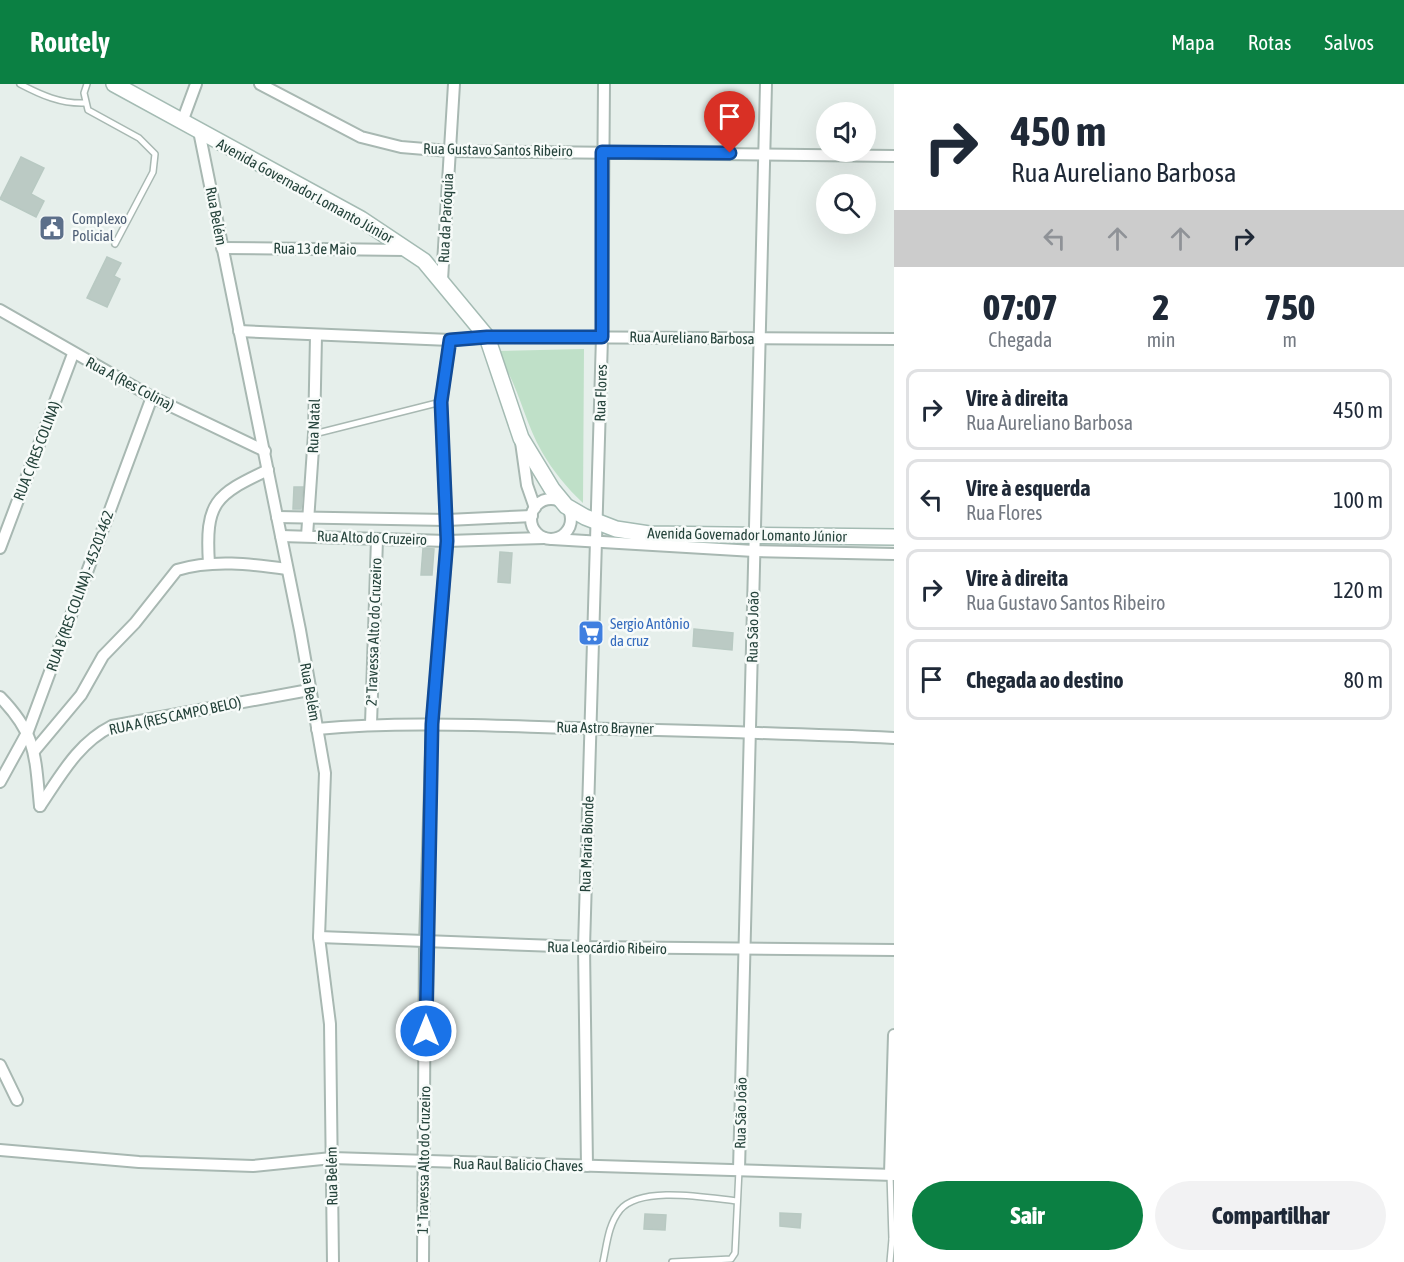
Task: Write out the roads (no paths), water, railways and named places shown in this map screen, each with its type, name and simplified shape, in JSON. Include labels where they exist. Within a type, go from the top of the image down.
[{"type":"main road","name":"Avenida Governador Lomanto Júnior","points":[[114,84],[361,219],[424,261],[487,337],[521,438],[552,489],[566,506],[616,529],[649,534],[894,537]]},
{"type":"street","points":[[182,122],[196,84]]},
{"type":"street","name":"Rua Gustavo Santos Ribeiro","points":[[260,84],[361,137],[401,147],[449,151],[894,156]]},
{"type":"street","name":"Rua da Paróquia","points":[[442,280],[454,84]]},
{"type":"street","name":"Rua Flores","points":[[597,521],[602,337],[604,84]]},
{"type":"street","name":"Rua São João","points":[[739,1170],[766,84]]},
{"type":"street","name":"Rua Belém","points":[[199,131],[265,451],[325,773],[326,799],[319,937],[330,1024],[333,1262]]},
{"type":"street","name":"Rua 13 de Maio","points":[[222,248],[408,250]]},
{"type":"street","name":"Rua A (Res Colina)","points":[[0,310],[73,354],[152,397],[265,451]]},
{"type":"street","name":"Rua Aureliano Barbosa","points":[[239,331],[450,340],[487,337],[894,339]]},
{"type":"street","name":"Rua Natal","points":[[309,516],[314,434],[316,336]]},
{"type":"street","name":"1ª Travessa Alto do Cruzeiro","points":[[423,1262],[426,1162],[426,943],[432,724],[447,541],[441,402],[450,340]]},
{"type":"street","name":"RUA C (RES COLINA)","points":[[0,548],[73,354]]},
{"type":"street","name":"RUA B (RES COLINA) - 45201462","points":[[0,782],[28,731],[152,397]]},
{"type":"street","points":[[521,438],[533,512],[533,527],[548,538],[560,537],[570,526],[571,519],[566,506],[550,499],[533,512]]},
{"type":"street","points":[[209,564],[209,516],[231,487],[268,470]]},
{"type":"street","name":"Rua Alto do Cruzeiro","points":[[277,516],[447,520],[533,512]]},
{"type":"street","points":[[307,536],[309,516]]},
{"type":"street","name":"Rua Maria Bionde","points":[[587,1166],[584,947],[597,521]]},
{"type":"street","name":"Rua Alto do Cruzeiro","points":[[281,536],[447,541],[548,538],[754,551],[894,554]]},
{"type":"street","name":"2ª Travessa Alto do Cruzeiro","points":[[371,724],[377,539]]},
{"type":"street","points":[[0,697],[28,731],[35,750],[81,695],[103,656],[135,623],[177,570],[209,564],[253,565],[287,569]]},
{"type":"street","name":"RUA A (RES CAMPO BELO)","points":[[35,750],[40,806],[78,750],[94,735],[112,726],[309,690]]},
{"type":"street","name":"Rua Astro Brayner","points":[[317,729],[371,724],[432,724],[750,731],[894,738]]},
{"type":"street","name":"Rua Leocárdio Ribeiro","points":[[319,937],[426,943],[584,947],[894,950]]},
{"type":"street","points":[[892,1174],[894,1035]]},
{"type":"street","points":[[0,1065],[17,1100]]},
{"type":"street","name":"Rua Raul Balicio Chaves","points":[[0,1150],[139,1162],[253,1166],[332,1158],[892,1174]]},
{"type":"lane","points":[[20,84],[41,96],[64,102],[85,103]]},
{"type":"lane","points":[[87,84],[84,88],[88,110],[139,138],[155,154],[153,172],[115,244]]},
{"type":"lane","points":[[314,434],[441,402]]},
{"type":"lane","points":[[672,1262],[731,1259],[735,1253],[739,1170]]},
{"type":"lane","points":[[890,1262],[893,1239],[892,1174]]},
{"type":"lane","points":[[603,1262],[610,1228],[621,1208],[637,1198],[663,1195],[737,1201]]},
{"type":"place","name":"Complexo Policial","points":[[52,228]]},
{"type":"place","name":"Sergio Antônio da cruz","points":[[591,633]]}]
